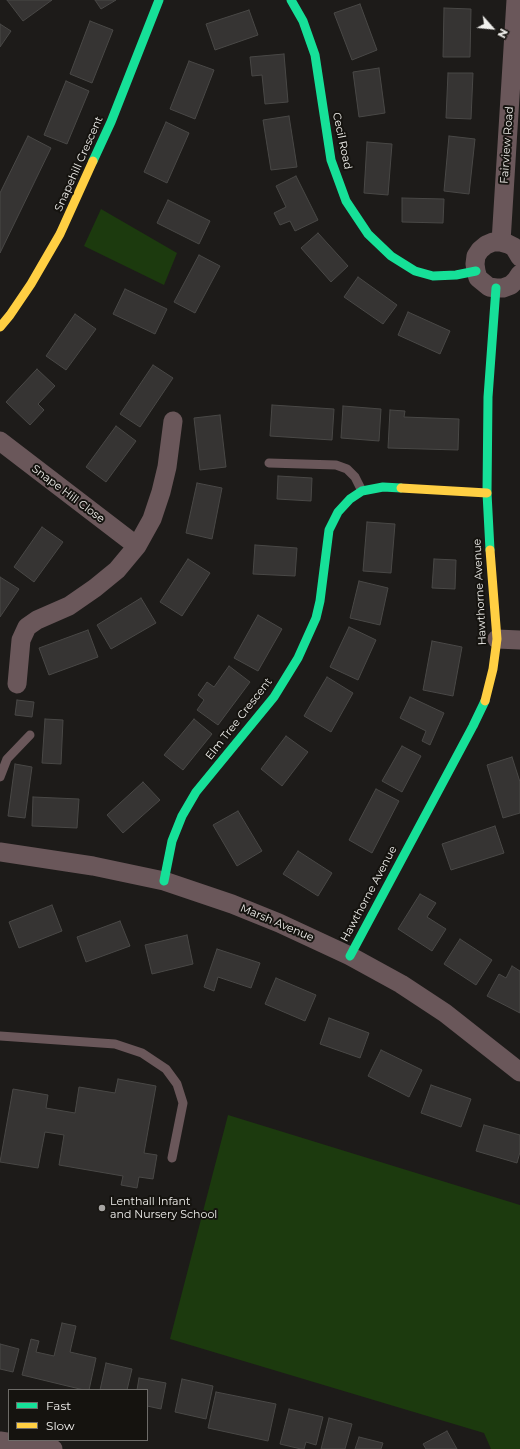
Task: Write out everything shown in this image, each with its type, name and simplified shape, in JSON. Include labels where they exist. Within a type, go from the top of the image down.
[{"type":"street","name":"Snapehill Crescent","points":[[0,327],[31,284],[63,228],[111,122],[159,0]]},
{"type":"street","name":"Cecil Road","points":[[291,0],[303,21],[315,54],[331,160],[346,201],[368,234],[391,256],[415,271],[433,276],[476,272]]},
{"type":"street","name":"Fairview Road","points":[[501,242],[516,0]]},
{"type":"street","points":[[520,257],[514,247],[501,242],[493,242],[480,250],[476,256],[475,264],[478,278],[489,287],[504,288],[516,280],[520,274]]},
{"type":"street","name":"Hawthorne Avenue","points":[[350,956],[473,726],[487,696],[494,669],[496,639],[490,567],[488,397],[496,288]]},
{"type":"street","points":[[17,684],[21,640],[27,627],[37,620],[69,606],[95,588],[117,570],[137,546],[152,519],[161,492],[167,467],[173,421]]},
{"type":"street","name":"Snape Hill Close","points":[[0,441],[137,546]]},
{"type":"street","name":"Elm Tree Crescent","points":[[164,881],[172,840],[182,816],[196,792],[274,697],[298,658],[316,618],[320,601],[329,530],[338,512],[350,499],[362,491],[383,487],[488,493]]},
{"type":"street","points":[[496,639],[520,640]]},
{"type":"street","name":"Marsh Avenue","points":[[0,852],[93,866],[164,881],[232,904],[279,923],[350,956],[401,984],[445,1013],[518,1066]]},
{"type":"street","points":[[0,1441],[53,1449]]},
{"type":"lane","points":[[269,463],[336,465],[347,468],[355,477],[362,491]]},
{"type":"lane","points":[[0,777],[7,759],[30,735]]},
{"type":"lane","points":[[0,1036],[115,1044],[142,1053],[166,1070],[177,1084],[183,1103],[172,1158]]},
{"type":"green space","points":[[101,209],[177,253],[164,285],[84,246]]},
{"type":"green space","points":[[228,1115],[520,1205],[520,1449],[491,1449],[484,1433],[170,1339]]},
{"type":"building","points":[[7,0],[52,0],[23,21]]},
{"type":"building","points":[[95,0],[116,0],[101,9]]},
{"type":"building","points":[[360,4],[377,50],[352,60],[334,13]]},
{"type":"building","points":[[444,8],[471,9],[470,57],[443,57]]},
{"type":"building","points":[[249,10],[258,35],[215,50],[206,24]]},
{"type":"building","points":[[90,21],[113,30],[92,83],[70,74]]},
{"type":"building","points":[[0,24],[11,31],[0,47]]},
{"type":"building","points":[[284,54],[288,102],[265,104],[262,75],[252,76],[250,57]]},
{"type":"building","points":[[189,61],[214,70],[195,119],[170,109]]},
{"type":"building","points":[[379,68],[385,113],[359,117],[353,72]]},
{"type":"building","points":[[448,73],[473,73],[471,119],[446,118]]},
{"type":"building","points":[[66,81],[89,91],[67,144],[44,135]]},
{"type":"building","points":[[289,116],[297,167],[271,170],[263,120]]},
{"type":"building","points":[[166,122],[189,133],[167,183],[144,172]]},
{"type":"building","points":[[28,136],[51,148],[0,253],[0,193]]},
{"type":"building","points":[[449,136],[475,139],[469,194],[444,191]]},
{"type":"building","points":[[367,142],[392,144],[388,195],[364,193]]},
{"type":"building","points":[[296,176],[318,220],[295,231],[290,221],[280,225],[274,213],[286,207],[276,186]]},
{"type":"building","points":[[402,198],[444,199],[443,223],[402,222]]},
{"type":"building","points":[[168,200],[210,221],[199,244],[157,223]]},
{"type":"building","points":[[318,233],[348,266],[331,282],[301,248]]},
{"type":"building","points":[[199,255],[220,266],[195,313],[174,302]]},
{"type":"building","points":[[358,277],[397,305],[383,324],[344,297]]},
{"type":"building","points":[[125,289],[167,309],[155,334],[113,314]]},
{"type":"building","points":[[408,312],[450,331],[440,354],[398,335]]},
{"type":"building","points":[[75,314],[96,329],[66,370],[46,356]]},
{"type":"building","points":[[153,365],[173,378],[140,427],[120,414]]},
{"type":"building","points":[[37,369],[55,386],[38,404],[44,410],[30,425],[6,402]]},
{"type":"building","points":[[272,405],[334,409],[332,440],[270,436]]},
{"type":"building","points":[[343,406],[381,409],[379,441],[341,438]]},
{"type":"building","points":[[390,410],[405,411],[404,417],[459,419],[458,450],[388,448]]},
{"type":"building","points":[[220,415],[226,467],[200,470],[194,418]]},
{"type":"building","points":[[116,426],[136,441],[106,482],[86,467]]},
{"type":"building","points":[[278,476],[312,478],[311,501],[277,499]]},
{"type":"building","points":[[197,483],[222,488],[212,539],[186,533]]},
{"type":"building","points":[[367,522],[395,524],[391,573],[363,571]]},
{"type":"building","points":[[42,527],[63,542],[34,582],[14,567]]},
{"type":"building","points":[[255,545],[297,548],[295,576],[253,574]]},
{"type":"building","points":[[188,559],[210,573],[182,616],[160,602]]},
{"type":"building","points":[[434,559],[456,560],[455,589],[432,588]]},
{"type":"building","points":[[0,577],[19,589],[0,617]]},
{"type":"building","points":[[359,581],[388,588],[380,625],[350,618]]},
{"type":"building","points":[[141,598],[156,623],[111,649],[97,625]]},
{"type":"building","points":[[258,615],[282,629],[258,671],[234,658]]},
{"type":"building","points":[[349,627],[376,640],[358,680],[330,667]]},
{"type":"building","points":[[88,630],[98,657],[49,675],[39,648]]},
{"type":"building","points":[[432,641],[462,647],[453,696],[423,690]]},
{"type":"building","points":[[229,666],[250,682],[218,725],[197,710],[204,700],[198,695],[207,682],[214,687]]},
{"type":"building","points":[[327,677],[353,693],[331,732],[304,716]]},
{"type":"building","points":[[410,697],[444,713],[430,745],[422,741],[426,731],[400,718]]},
{"type":"building","points":[[17,700],[34,702],[32,717],[15,715]]},
{"type":"building","points":[[45,719],[63,720],[61,764],[42,763]]},
{"type":"building","points":[[194,719],[212,734],[183,770],[164,755]]},
{"type":"building","points":[[286,736],[308,752],[282,786],[261,769]]},
{"type":"building","points":[[402,746],[421,756],[402,792],[382,781]]},
{"type":"building","points":[[512,757],[520,782],[520,813],[503,818],[487,765]]},
{"type":"building","points":[[15,764],[32,767],[25,818],[8,816]]},
{"type":"building","points":[[143,782],[160,800],[123,833],[107,815]]},
{"type":"building","points":[[376,789],[399,801],[372,853],[349,840]]},
{"type":"building","points":[[33,797],[79,799],[77,828],[32,826]]},
{"type":"building","points":[[238,811],[262,851],[237,866],[213,825]]},
{"type":"building","points":[[495,826],[504,853],[451,870],[442,844]]},
{"type":"building","points":[[298,851],[332,873],[318,896],[283,874]]},
{"type":"building","points":[[420,894],[436,903],[427,917],[446,929],[432,951],[398,929]]},
{"type":"building","points":[[52,905],[62,931],[19,948],[9,922]]},
{"type":"building","points":[[120,921],[130,946],[86,962],[77,937]]},
{"type":"building","points":[[187,935],[193,964],[152,974],[145,945]]},
{"type":"building","points":[[460,939],[492,960],[476,985],[444,964]]},
{"type":"building","points":[[217,949],[260,963],[251,988],[218,977],[214,991],[204,987]]},
{"type":"building","points":[[512,966],[520,971],[520,1013],[487,996],[499,974],[506,978]]},
{"type":"building","points":[[276,978],[316,995],[305,1021],[265,1004]]},
{"type":"building","points":[[329,1018],[369,1033],[360,1058],[320,1044]]},
{"type":"building","points":[[381,1050],[422,1070],[409,1097],[368,1076]]},
{"type":"building","points":[[118,1079],[156,1086],[144,1153],[157,1155],[153,1179],[139,1177],[137,1188],[121,1185],[123,1176],[59,1165],[64,1135],[45,1132],[38,1168],[0,1162],[13,1089],[48,1095],[46,1108],[75,1113],[79,1087],[115,1093]]},
{"type":"building","points":[[431,1085],[471,1099],[461,1127],[421,1113]]},
{"type":"building","points":[[484,1125],[520,1135],[520,1152],[517,1163],[476,1151]]},
{"type":"building","points":[[62,1323],[76,1326],[70,1352],[96,1358],[89,1389],[80,1389],[22,1375],[31,1339],[39,1341],[36,1352],[54,1356]]},
{"type":"building","points":[[0,1344],[19,1349],[13,1372],[0,1369]]},
{"type":"building","points":[[106,1363],[132,1369],[127,1389],[100,1389]]},
{"type":"building","points":[[139,1378],[166,1383],[161,1409],[148,1406],[148,1389],[137,1389]]},
{"type":"building","points":[[182,1379],[213,1386],[206,1419],[175,1412]]},
{"type":"building","points":[[216,1392],[276,1404],[268,1441],[208,1428]]},
{"type":"building","points":[[289,1409],[323,1417],[316,1445],[306,1442],[304,1449],[301,1449],[280,1444]]},
{"type":"building","points":[[329,1418],[352,1424],[345,1449],[321,1449]]},
{"type":"building","points":[[447,1431],[457,1449],[426,1449],[423,1444]]},
{"type":"building","points":[[359,1437],[383,1443],[381,1449],[355,1449]]},
{"type":"traffic: fast","points":[[93,161],[111,122],[159,0]]},
{"type":"traffic: fast","points":[[291,0],[303,21],[315,55],[331,160],[346,201],[368,234],[391,256],[415,271],[433,276],[456,275],[476,271]]},
{"type":"traffic: fast","points":[[490,550],[487,493],[488,397],[496,288]]},
{"type":"traffic: fast","points":[[164,881],[172,841],[182,816],[196,792],[274,697],[298,658],[316,618],[320,601],[329,530],[338,512],[350,499],[362,491],[383,487],[401,488]]},
{"type":"traffic: fast","points":[[350,956],[485,701]]},
{"type":"traffic: slow","points":[[0,327],[31,284],[60,234],[93,161]]},
{"type":"traffic: slow","points":[[401,488],[487,493]]},
{"type":"traffic: slow","points":[[485,701],[493,669],[497,639],[490,550]]},
{"type":"place","name":"Lenthall Infant and Nursery School","points":[[102,1208]]}]
